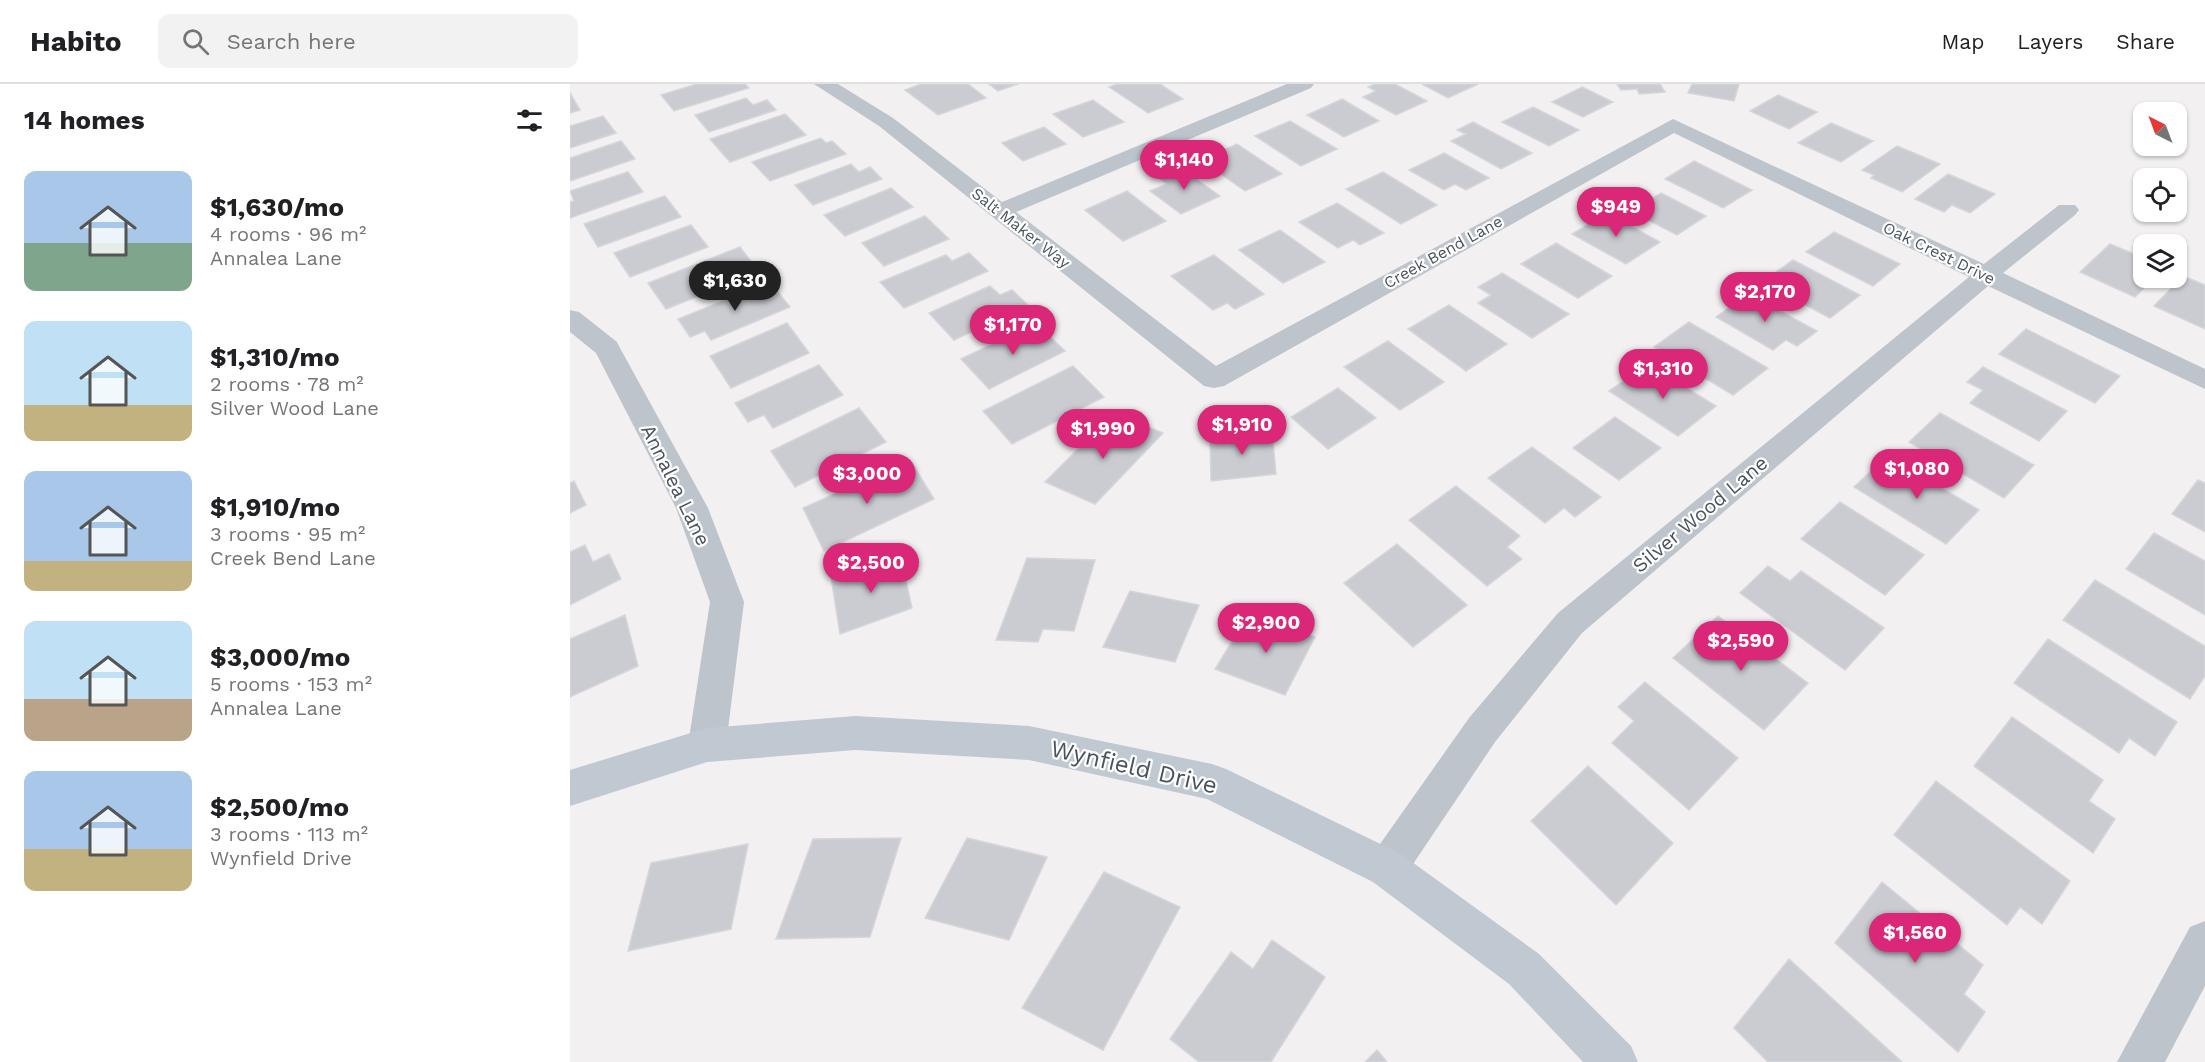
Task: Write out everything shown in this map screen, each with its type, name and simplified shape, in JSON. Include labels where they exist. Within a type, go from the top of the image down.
[{"type":"street","points":[[831,89],[860,84]]},
{"type":"street","points":[[1000,212],[1304,84]]},
{"type":"street","name":"Salt Maker Way","points":[[831,89],[886,122],[1214,379]]},
{"type":"street","name":"Oak Crest Drive","points":[[1673,125],[2205,380]]},
{"type":"street","name":"Creek Bend Lane","points":[[1214,379],[1673,125]]},
{"type":"street","name":"Silver Wood Lane","points":[[1387,868],[1482,730],[1570,623],[2067,210]]},
{"type":"street","name":"Annalea Lane","points":[[570,318],[607,348],[692,508],[727,602],[707,745]]},
{"type":"street","name":"Wynfield Drive","points":[[570,788],[707,745],[855,733],[1029,743],[1212,782],[1387,868],[1524,969],[1615,1062]]},
{"type":"street","points":[[2140,1062],[2205,942]]},
{"type":"building","points":[[697,84],[745,84],[749,88],[674,111],[661,95]]},
{"type":"building","points":[[921,84],[968,84],[986,98],[938,115],[905,90]]},
{"type":"building","points":[[989,84],[1018,84],[998,91]]},
{"type":"building","points":[[1117,84],[1160,84],[1183,99],[1148,113],[1109,87]]},
{"type":"building","points":[[1375,84],[1395,84],[1427,101],[1396,115],[1363,97],[1376,91],[1368,87]]},
{"type":"building","points":[[1422,84],[1478,84],[1448,98]]},
{"type":"building","points":[[1617,84],[1660,84],[1665,92],[1639,94],[1637,89],[1621,90]]},
{"type":"building","points":[[1692,84],[1739,84],[1734,101],[1688,93]]},
{"type":"building","points":[[1582,87],[1613,102],[1583,117],[1552,102]]},
{"type":"building","points":[[570,93],[580,110],[570,113]]},
{"type":"building","points":[[1778,95],[1817,112],[1789,129],[1750,111]]},
{"type":"building","points":[[746,98],[753,105],[767,100],[776,110],[709,132],[695,115]]},
{"type":"building","points":[[1342,99],[1379,121],[1344,137],[1307,115]]},
{"type":"building","points":[[1093,100],[1124,122],[1083,137],[1053,114]]},
{"type":"building","points":[[1533,107],[1579,130],[1549,146],[1502,122]]},
{"type":"building","points":[[785,114],[806,135],[730,162],[710,139]]},
{"type":"building","points":[[603,116],[616,133],[570,148],[570,126]]},
{"type":"building","points":[[1290,121],[1337,149],[1301,166],[1255,136]]},
{"type":"building","points":[[1473,122],[1532,153],[1501,169],[1451,141],[1466,134],[1457,130]]},
{"type":"building","points":[[1831,123],[1873,141],[1841,162],[1798,143]]},
{"type":"building","points":[[1044,127],[1066,144],[1023,161],[1002,143]]},
{"type":"building","points":[[821,138],[826,143],[832,141],[846,154],[770,181],[752,162]]},
{"type":"building","points":[[621,141],[635,159],[570,181],[570,158]]},
{"type":"building","points":[[1237,144],[1282,174],[1245,191],[1208,165],[1220,160],[1212,155]]},
{"type":"building","points":[[1897,146],[1940,164],[1902,192],[1871,178],[1874,175],[1862,170]]},
{"type":"building","points":[[1444,153],[1489,178],[1466,190],[1455,184],[1444,190],[1409,170]]},
{"type":"building","points":[[1694,161],[1752,190],[1723,208],[1665,179]]},
{"type":"building","points":[[851,164],[859,172],[870,167],[882,179],[813,205],[795,185]]},
{"type":"building","points":[[1181,168],[1220,196],[1181,214],[1150,191],[1167,184],[1158,178]]},
{"type":"building","points":[[628,172],[643,192],[570,218],[570,202],[574,201],[570,191]]},
{"type":"building","points":[[1383,172],[1437,205],[1401,224],[1346,189]]},
{"type":"building","points":[[1948,174],[1995,194],[1970,213],[1952,205],[1944,212],[1915,199]]},
{"type":"building","points":[[891,188],[913,207],[845,236],[824,215]]},
{"type":"building","points":[[1127,191],[1166,221],[1123,241],[1085,210]]},
{"type":"building","points":[[1661,193],[1706,216],[1677,235],[1619,205],[1637,195],[1648,201]]},
{"type":"building","points":[[665,196],[681,217],[598,247],[584,224]]},
{"type":"building","points":[[1337,203],[1384,233],[1360,245],[1353,240],[1338,248],[1299,222]]},
{"type":"building","points":[[1607,213],[1660,242],[1626,264],[1572,234]]},
{"type":"building","points":[[925,216],[949,239],[884,266],[862,243]]},
{"type":"building","points":[[691,225],[708,247],[630,277],[614,253]]},
{"type":"building","points":[[1280,230],[1325,262],[1283,283],[1239,250]]},
{"type":"building","points":[[1834,232],[1900,264],[1873,286],[1806,252]]},
{"type":"building","points":[[1556,243],[1612,276],[1578,298],[1521,264]]},
{"type":"building","points":[[2110,244],[2133,253],[2133,288],[2144,288],[2135,297],[2080,272]]},
{"type":"building","points":[[740,247],[759,272],[666,309],[648,283]]},
{"type":"building","points":[[969,253],[988,271],[904,308],[880,282],[946,255],[952,261]]},
{"type":"building","points":[[1214,255],[1264,294],[1235,309],[1227,303],[1213,310],[1171,276]]},
{"type":"building","points":[[1793,260],[1860,295],[1830,318],[1762,282]]},
{"type":"building","points":[[1502,273],[1569,314],[1532,338],[1478,303],[1491,295],[1478,287]]},
{"type":"building","points":[[2187,278],[2205,285],[2205,329],[2154,306],[2171,288],[2187,288]]},
{"type":"building","points":[[770,282],[790,307],[711,340],[705,331],[690,337],[678,319]]},
{"type":"building","points":[[990,286],[1000,295],[1012,290],[1028,305],[954,340],[929,313]]},
{"type":"building","points":[[1749,294],[1817,331],[1797,346],[1786,340],[1773,350],[1716,317]]},
{"type":"building","points":[[1449,305],[1507,344],[1466,371],[1408,329]]},
{"type":"building","points":[[1689,322],[1768,368],[1733,395],[1654,347]]},
{"type":"building","points":[[787,323],[809,353],[731,388],[710,356]]},
{"type":"building","points":[[1036,323],[1065,351],[989,389],[961,359]]},
{"type":"building","points":[[2026,329],[2120,376],[2095,403],[1999,354]]},
{"type":"building","points":[[1388,341],[1444,382],[1400,410],[1344,367]]},
{"type":"building","points":[[1648,364],[1716,406],[1678,436],[1609,391]]},
{"type":"building","points":[[819,365],[843,395],[773,428],[764,415],[748,422],[735,403]]},
{"type":"building","points":[[1073,366],[1104,397],[1012,444],[983,411]]},
{"type":"building","points":[[1983,367],[2067,411],[2039,441],[1970,403],[1983,390],[1967,382]]},
{"type":"building","points":[[1338,388],[1376,418],[1328,449],[1291,417]]},
{"type":"building","points":[[859,408],[886,442],[795,487],[771,451]]},
{"type":"building","points":[[1940,413],[2034,465],[2004,498],[1909,442]]},
{"type":"building","points":[[1615,417],[1661,448],[1619,480],[1573,448]]},
{"type":"building","points":[[1131,420],[1163,433],[1095,504],[1045,482],[1103,424],[1120,431]]},
{"type":"building","points":[[1272,431],[1276,474],[1211,481],[1210,438]]},
{"type":"building","points":[[1532,447],[1601,497],[1575,517],[1564,508],[1545,523],[1488,478]]},
{"type":"building","points":[[1887,456],[1979,510],[1946,544],[1854,487]]},
{"type":"building","points":[[910,460],[934,499],[824,551],[803,508]]},
{"type":"building","points":[[2198,480],[2205,483],[2205,532],[2172,514]]},
{"type":"building","points":[[574,481],[586,505],[570,513],[570,483]]},
{"type":"building","points":[[1456,486],[1520,536],[1507,547],[1522,559],[1487,586],[1409,520]]},
{"type":"building","points":[[1840,502],[1924,555],[1885,595],[1801,539]]},
{"type":"building","points":[[2154,533],[2205,561],[2205,615],[2126,569]]},
{"type":"building","points":[[1397,544],[1467,605],[1413,647],[1344,583]]},
{"type":"building","points":[[585,545],[593,562],[609,554],[621,579],[570,605],[570,552]]},
{"type":"building","points":[[900,554],[912,608],[840,634],[831,577]]},
{"type":"building","points":[[1027,558],[1095,560],[1074,631],[1043,629],[1038,642],[996,640]]},
{"type":"building","points":[[1768,566],[1790,581],[1801,571],[1884,628],[1845,670],[1740,593]]},
{"type":"building","points":[[2095,580],[2205,646],[2205,676],[2190,699],[2063,620]]},
{"type":"building","points":[[1130,591],[1199,605],[1175,662],[1103,647]]},
{"type":"building","points":[[1249,614],[1315,637],[1285,695],[1215,669]]},
{"type":"building","points":[[625,615],[638,666],[570,697],[570,639]]},
{"type":"building","points":[[1718,616],[1808,683],[1764,730],[1673,658]]},
{"type":"building","points":[[2048,639],[2177,722],[2155,756],[2129,738],[2119,753],[2014,683]]},
{"type":"building","points":[[1645,682],[1738,758],[1689,810],[1612,743],[1634,721],[1618,707]]},
{"type":"building","points":[[2012,717],[2103,780],[2089,801],[2115,819],[2093,853],[1974,766]]},
{"type":"building","points":[[1588,766],[1673,843],[1616,905],[1531,821]]},
{"type":"building","points":[[1936,781],[2070,881],[2042,924],[2020,907],[2007,925],[1894,835]]},
{"type":"building","points":[[901,838],[870,937],[776,939],[813,839]]},
{"type":"building","points":[[967,838],[1047,857],[1009,940],[925,918]]},
{"type":"building","points":[[748,844],[731,929],[628,951],[651,863]]},
{"type":"building","points":[[1104,872],[1180,907],[1103,1050],[1022,1008]]},
{"type":"building","points":[[1882,882],[1983,965],[1964,994],[1985,1012],[1958,1052],[1835,943]]},
{"type":"building","points":[[1272,940],[1325,977],[1271,1062],[1199,1062],[1170,1039],[1231,952],[1253,969]]},
{"type":"building","points":[[1789,959],[1902,1062],[1768,1062],[1734,1028]]},
{"type":"building","points":[[1377,1050],[1387,1062],[1365,1062]]}]
